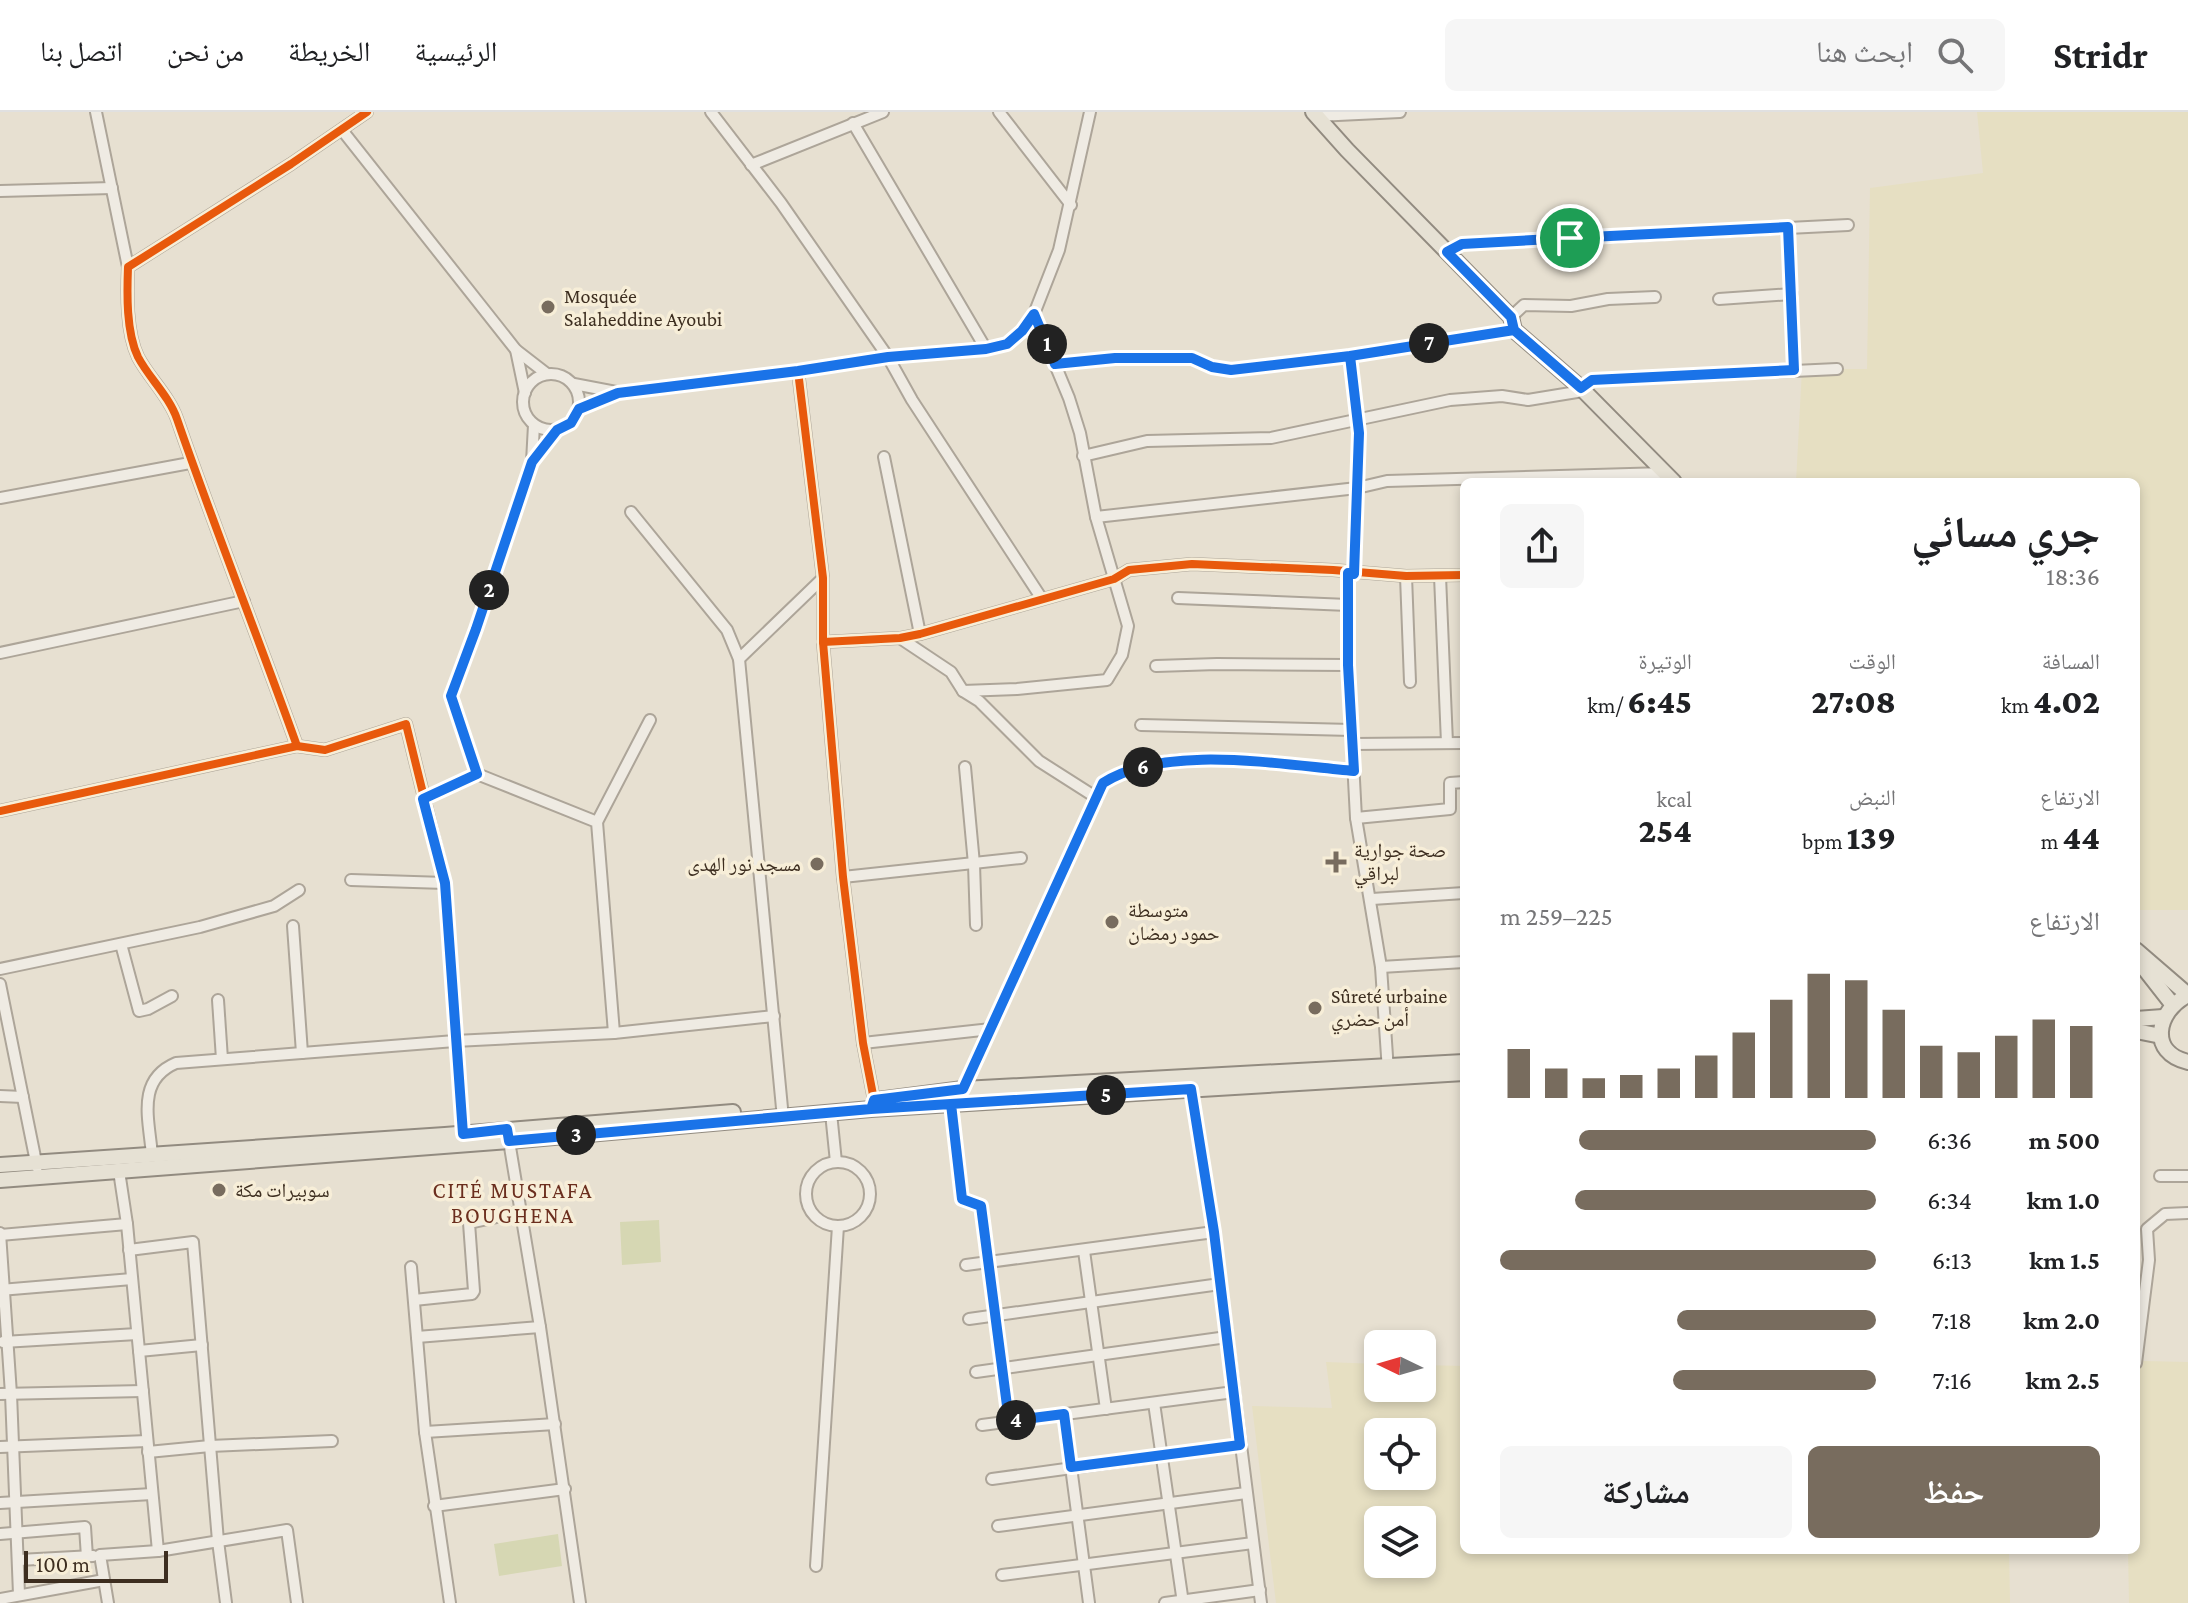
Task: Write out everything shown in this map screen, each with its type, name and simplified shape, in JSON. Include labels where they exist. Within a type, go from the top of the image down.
[{"type":"main road","points":[[1315,114],[1512,324],[1669,477]]},
{"type":"main road","points":[[2140,953],[2188,995],[2172,1004],[2163,1017],[2161,1036],[2172,1055],[2188,1062]]},
{"type":"main road","points":[[2140,963],[2172,1004]]},
{"type":"main road","points":[[2140,1019],[2163,1017]]},
{"type":"main road","points":[[2140,1032],[2161,1036]]},
{"type":"main road","points":[[0,1165],[38,1170],[119,1171],[782,1108],[951,1104],[1191,1089],[1460,1063]]},
{"type":"main road","points":[[0,1180],[38,1170],[152,1155],[831,1113],[963,1089],[1388,1072],[1460,1073]]},
{"type":"street","points":[[96,112],[128,267],[128,310],[137,355],[176,415],[190,463],[297,746]]},
{"type":"street","points":[[128,267],[367,112]]},
{"type":"street","points":[[711,112],[781,203],[888,357],[912,400],[1042,599]]},
{"type":"street","points":[[751,165],[883,112]]},
{"type":"street","points":[[999,112],[1071,205]]},
{"type":"street","points":[[579,409],[618,393],[1007,344],[1022,331],[1034,314],[1059,250],[1090,112]]},
{"type":"street","points":[[1315,114],[1400,112]]},
{"type":"street","points":[[853,123],[986,349]]},
{"type":"street","points":[[342,130],[516,350],[547,374],[562,376],[574,384],[618,393]]},
{"type":"street","points":[[0,191],[112,188]]},
{"type":"street","points":[[1447,252],[1462,244],[1848,225]]},
{"type":"street","points":[[1788,227],[1794,370]]},
{"type":"street","points":[[1719,299],[1792,294]]},
{"type":"street","points":[[1055,364],[1115,358],[1192,358],[1212,367],[1231,370],[1350,356],[1512,324],[1524,305],[1571,306],[1608,299],[1655,297]]},
{"type":"street","points":[[963,691],[1107,680],[1122,655],[1128,626],[1096,517],[1080,433],[1034,314]]},
{"type":"street","points":[[516,350],[525,393],[525,413],[541,429],[557,430]]},
{"type":"street","points":[[1350,356],[1359,433],[1348,605],[1356,818],[1381,967],[1388,1072]]},
{"type":"street","points":[[1083,456],[1147,441],[1271,438],[1450,400],[1502,396],[1528,400],[1582,389],[1592,380],[1837,369]]},
{"type":"street","points":[[798,371],[823,578],[823,642],[843,877],[872,1105]]},
{"type":"street","points":[[525,393],[534,380],[547,374]]},
{"type":"street","points":[[532,462],[557,430],[571,423],[579,409],[574,384]]},
{"type":"street","points":[[477,774],[451,696],[532,462],[534,425]]},
{"type":"street","points":[[884,457],[920,634]]},
{"type":"street","points":[[0,498],[190,463]]},
{"type":"street","points":[[1548,478],[1669,477]]},
{"type":"street","points":[[1096,517],[1357,488],[1387,481],[1460,479]]},
{"type":"street","points":[[631,512],[727,630],[739,659],[782,1108]]},
{"type":"street","points":[[823,642],[920,634],[1114,579],[1129,570],[1192,564],[1333,570],[1351,574],[1460,575]]},
{"type":"street","points":[[1406,576],[1410,682]]},
{"type":"street","points":[[1440,576],[1447,743]]},
{"type":"street","points":[[739,659],[823,578]]},
{"type":"street","points":[[1178,598],[1348,605]]},
{"type":"street","points":[[0,653],[244,601]]},
{"type":"street","points":[[900,638],[951,672],[963,691],[979,701],[1039,761],[1097,798]]},
{"type":"street","points":[[1156,666],[1348,665]]},
{"type":"street","points":[[614,1033],[597,822],[650,720]]},
{"type":"street","points":[[0,811],[297,746],[325,750],[406,724],[445,883],[463,1134]]},
{"type":"street","points":[[1141,725],[1352,730]]},
{"type":"street","points":[[1354,744],[1460,743]]},
{"type":"street","points":[[963,1089],[1103,783],[1120,772],[1199,759],[1354,771]]},
{"type":"street","points":[[965,767],[976,925]]},
{"type":"street","points":[[423,799],[477,774],[597,822]]},
{"type":"street","points":[[1356,818],[1450,809],[1450,783],[1460,782]]},
{"type":"street","points":[[843,877],[1021,858]]},
{"type":"street","points":[[351,880],[445,883]]},
{"type":"street","points":[[0,969],[200,927],[274,906],[299,890]]},
{"type":"street","points":[[1372,899],[1460,893]]},
{"type":"street","points":[[293,926],[302,1053]]},
{"type":"street","points":[[121,944],[139,1011],[172,996]]},
{"type":"street","points":[[1381,967],[1460,962]]},
{"type":"street","points":[[0,984],[5,1030],[38,1170]]},
{"type":"street","points":[[218,1000],[222,1059]]},
{"type":"street","points":[[152,1155],[147,1102],[151,1083],[161,1069],[176,1063],[455,1041],[614,1033],[774,1016]]},
{"type":"street","points":[[863,1043],[991,1029]]},
{"type":"street","points":[[1191,1089],[1214,1232],[1261,1603]]},
{"type":"street","points":[[0,1096],[23,1097]]},
{"type":"street","points":[[951,1104],[962,1199],[981,1206],[1009,1421]]},
{"type":"street","points":[[831,1113],[836,1162]]},
{"type":"street","points":[[508,1135],[555,1424],[580,1603]]},
{"type":"street","points":[[836,1162],[858,1169],[869,1188],[866,1209],[859,1219],[838,1226],[821,1221],[813,1214],[806,1193],[816,1171],[836,1162]]},
{"type":"street","points":[[119,1171],[127,1224],[158,1551]]},
{"type":"street","points":[[2160,1176],[2188,1176]]},
{"type":"street","points":[[414,1300],[472,1294],[469,1223],[519,1212]]},
{"type":"street","points":[[2140,1331],[2149,1260],[2147,1229],[2165,1214],[2188,1213]]},
{"type":"street","points":[[19,1594],[13,1446],[5,1394],[0,1234],[127,1224]]},
{"type":"street","points":[[816,1566],[838,1226]]},
{"type":"street","points":[[966,1265],[1214,1232]]},
{"type":"street","points":[[129,1250],[193,1242],[226,1603]]},
{"type":"street","points":[[1084,1251],[1106,1409]]},
{"type":"street","points":[[411,1267],[425,1432],[450,1603]]},
{"type":"street","points":[[2,1290],[132,1279]]},
{"type":"street","points":[[969,1319],[1220,1284]]},
{"type":"street","points":[[417,1337],[540,1327]]},
{"type":"street","points":[[3,1342],[137,1334]]},
{"type":"street","points":[[976,1372],[1227,1337]]},
{"type":"street","points":[[139,1351],[202,1345]]},
{"type":"street","points":[[5,1394],[143,1391]]},
{"type":"street","points":[[982,1425],[1234,1392]]},
{"type":"street","points":[[1154,1403],[1183,1602]]},
{"type":"street","points":[[1064,1414],[1089,1603]]},
{"type":"street","points":[[425,1432],[555,1424]]},
{"type":"street","points":[[0,1447],[210,1446],[332,1441]]},
{"type":"street","points":[[992,1479],[1240,1445]]},
{"type":"street","points":[[434,1506],[565,1489]]},
{"type":"street","points":[[998,1526],[1246,1493]]},
{"type":"street","points":[[0,1503],[152,1494]]},
{"type":"street","points":[[0,1534],[85,1527],[87,1557]]},
{"type":"street","points":[[19,1560],[158,1551],[287,1530],[297,1603]]},
{"type":"street","points":[[1002,1575],[1253,1543]]},
{"type":"street","points":[[100,1555],[108,1603]]},
{"type":"street","points":[[0,1602],[19,1594],[104,1580]]},
{"type":"street","points":[[52,1590],[55,1603]]},
{"type":"street","points":[[1165,1603],[1260,1590]]},
{"type":"shaded area","points":[[1977,112],[2188,112],[2188,910],[2140,910],[2140,478],[1796,478],[1802,369],[1867,369],[1870,188],[1983,173]]},
{"type":"shaded area","points":[[2140,1359],[2188,1362],[2188,1603],[2129,1603],[2128,1554],[2140,1554]]},
{"type":"shaded area","points":[[1326,1362],[1364,1363],[1364,1402],[1436,1402],[1436,1365],[1460,1366],[1460,1554],[2009,1554],[2010,1603],[1276,1603],[1252,1406],[1332,1408]]},
{"type":"green space","points":[[659,1220],[661,1262],[622,1265],[620,1222]]},
{"type":"green space","points":[[558,1534],[562,1566],[499,1576],[494,1544]]},
{"type":"cycle path","points":[[297,746],[177,419],[134,347],[128,312],[128,267],[367,112]]},
{"type":"cycle path","points":[[798,371],[823,578],[823,642],[843,877],[863,1043],[874,1100],[871,1109]]},
{"type":"cycle path","points":[[823,642],[920,634],[1114,579],[1129,570],[1192,564],[1406,576],[1460,575]]},
{"type":"cycle path","points":[[0,811],[297,746],[325,750],[406,724],[445,883],[463,1134]]},
{"type":"place","name":"Mosquée Salaheddine Ayoubi","points":[[548,307]]},
{"type":"place","name":"صحة جوارية لبراقي","points":[[1336,862]]},
{"type":"place","name":"مسجد نور الهدى","points":[[817,864]]},
{"type":"place","name":"متوسطة حمود رمضان","points":[[1112,922]]},
{"type":"place","name":"Sûreté urbaine أمن حضري","points":[[1315,1008]]},
{"type":"place","name":"سوبيرات مكة","points":[[219,1190]]},
{"type":"district","name":"CITÉ MUSTAFA BOUGHENA","points":[[513,1202]]},
{"type":"route","points":[[1570,238],[1462,244],[1447,252],[1511,317],[1514,330],[1350,356],[1231,370],[1212,367],[1192,358],[1115,358],[1055,364],[1034,314],[1022,331],[1007,344],[986,349],[888,357],[618,393],[579,409],[571,423],[557,430],[532,462],[451,696],[477,774],[423,799],[445,883],[463,1134],[507,1129],[509,1141],[871,1109],[951,1104],[962,1199],[981,1206],[1009,1421],[1064,1414],[1071,1467],[1240,1445],[1214,1232],[1191,1089],[871,1109],[874,1100],[963,1089],[1103,783],[1120,772],[1165,762],[1199,759],[1354,771],[1348,665],[1348,573],[1354,574],[1359,433],[1350,356],[1432,343],[1514,330],[1581,388],[1592,380],[1794,370],[1788,227],[1570,238]]}]
